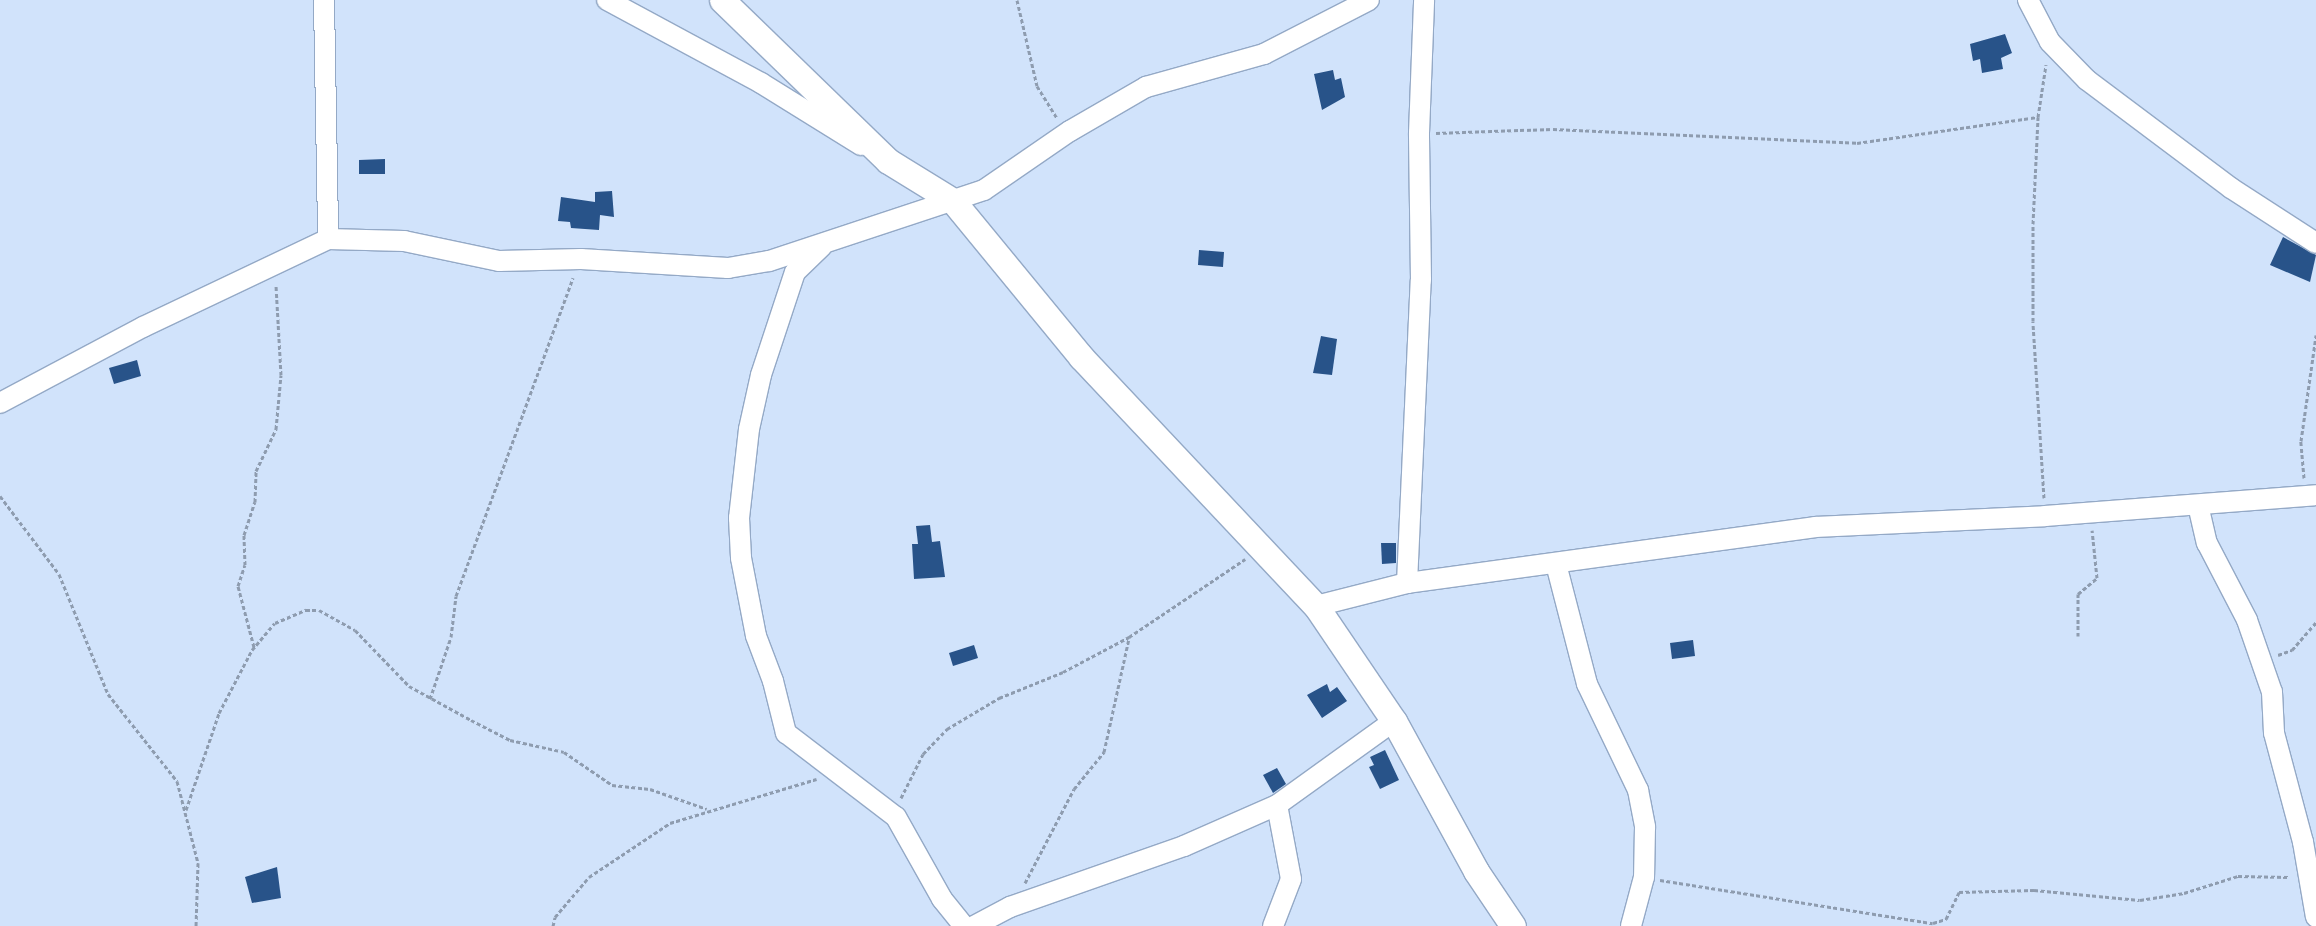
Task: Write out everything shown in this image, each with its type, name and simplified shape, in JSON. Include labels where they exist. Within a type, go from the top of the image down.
[{"type":"street","points":[[324,0],[328,239]]},
{"type":"street","points":[[607,0],[761,83],[953,201],[1081,357],[1264,547],[1316,606],[1394,721],[1476,871],[1514,926]]},
{"type":"street","points":[[722,0],[888,161]]},
{"type":"street","points":[[0,403],[143,327],[278,267],[328,239],[404,241],[499,261],[581,259],[728,268],[825,243],[984,190],[1070,131],[1146,87],[1264,54],[1369,0]]},
{"type":"street","points":[[1407,583],[1421,280],[1418,132],[1424,0]]},
{"type":"street","points":[[2028,0],[2050,42],[2087,80],[2231,188],[2316,243]]},
{"type":"street","points":[[825,243],[795,272],[761,375],[749,429],[739,518],[741,558],[756,636],[773,681],[786,733],[896,818],[942,899],[964,926]]},
{"type":"street","points":[[1316,606],[1407,583],[1815,527],[2045,516],[2311,496]]},
{"type":"street","points":[[2198,505],[2207,543],[2247,620],[2272,692],[2274,733],[2303,842],[2308,880],[2316,917]]},
{"type":"street","points":[[1556,564],[1587,684],[1638,790],[1645,827],[1644,877],[1632,926]]},
{"type":"street","points":[[974,926],[1010,907],[1184,846],[1277,805],[1394,721]]},
{"type":"street","points":[[1273,926],[1290,879],[1277,805]]},
{"type":"path","points":[[1017,0],[1037,86],[1050,112],[1070,131]]},
{"type":"path","points":[[2045,516],[2033,321],[2038,117],[2050,42]]},
{"type":"path","points":[[1418,132],[1553,129],[1857,143],[2038,117]]},
{"type":"path","points":[[430,699],[451,638],[456,596],[581,259]]},
{"type":"path","points":[[254,647],[238,586],[245,565],[244,536],[255,502],[256,471],[276,429],[281,375],[274,303],[278,267]]},
{"type":"path","points":[[2311,496],[2300,440],[2316,335]]},
{"type":"path","points":[[0,496],[59,574],[108,694],[178,782],[198,863],[196,926]]},
{"type":"path","points":[[2078,636],[2078,594],[2097,578],[2091,513]]},
{"type":"path","points":[[896,818],[904,787],[923,754],[947,729],[998,698],[1063,672],[1129,637],[1264,547]]},
{"type":"path","points":[[186,810],[219,714],[254,647],[275,623],[306,610],[319,610],[355,630],[389,669],[430,699],[510,740],[569,754],[612,786],[650,789],[707,809]]},
{"type":"path","points":[[2261,660],[2292,650],[2316,622]]},
{"type":"path","points":[[1010,907],[1054,835],[1074,789],[1104,752],[1127,660],[1129,637]]},
{"type":"path","points":[[553,926],[555,917],[575,891],[602,867],[670,823],[707,809],[810,780],[842,778]]},
{"type":"path","points":[[1644,877],[1933,924],[1944,921],[1960,892],[2034,890],[2140,900],[2184,893],[2238,876],[2308,880]]},
{"type":"building","points":[[2005,34],[2012,53],[2001,58],[2003,69],[1982,73],[1980,59],[1973,61],[1970,44]]},
{"type":"building","points":[[1333,70],[1335,80],[1341,78],[1345,97],[1322,110],[1314,74]]},
{"type":"building","points":[[385,159],[385,174],[359,174],[359,160]]},
{"type":"building","points":[[612,191],[614,217],[600,215],[599,230],[571,228],[570,222],[558,221],[561,197],[595,202],[595,192]]},
{"type":"building","points":[[2283,237],[2316,255],[2310,282],[2270,265]]},
{"type":"building","points":[[1199,250],[1224,252],[1223,267],[1198,265]]},
{"type":"building","points":[[1321,336],[1337,339],[1332,375],[1313,373]]},
{"type":"building","points":[[137,360],[141,376],[114,384],[109,368]]},
{"type":"building","points":[[930,525],[932,542],[940,541],[945,577],[914,579],[912,544],[918,544],[916,526]]},
{"type":"building","points":[[1381,543],[1396,543],[1396,563],[1382,564]]},
{"type":"building","points":[[1693,640],[1695,656],[1672,659],[1670,643]]},
{"type":"building","points":[[974,645],[978,658],[953,666],[949,653]]},
{"type":"building","points":[[1327,684],[1330,692],[1337,687],[1347,701],[1322,718],[1307,695]]},
{"type":"building","points":[[1385,750],[1399,780],[1380,789],[1369,767],[1374,765],[1370,757]]},
{"type":"building","points":[[1277,768],[1286,784],[1273,793],[1263,775]]},
{"type":"building","points":[[277,867],[281,898],[252,903],[245,877]]}]
